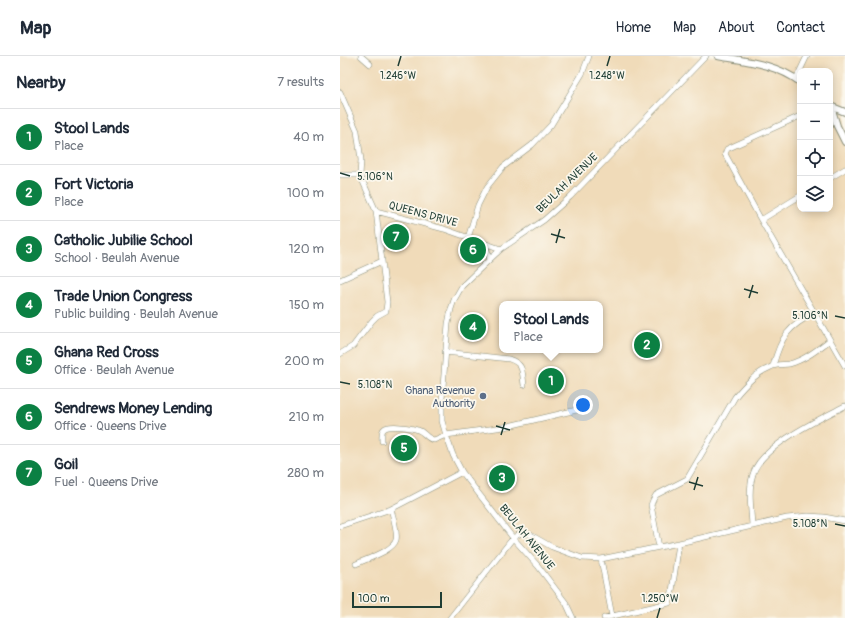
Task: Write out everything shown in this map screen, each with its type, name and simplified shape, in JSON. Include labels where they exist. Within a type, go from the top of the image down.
[{"type":"street","points":[[361,56],[370,64]]},
{"type":"street","points":[[468,238],[478,205],[487,186],[503,167],[532,145],[551,125],[582,74],[589,56]]},
{"type":"street","name":"BEULAH AVENUE","points":[[573,618],[566,603],[462,472],[453,455],[442,421],[442,399],[448,324],[454,300],[462,286],[501,249],[544,220],[570,197],[706,56]]},
{"type":"street","points":[[718,56],[730,57],[766,66],[797,80]]},
{"type":"street","points":[[802,68],[807,56]]},
{"type":"street","points":[[340,92],[357,131],[361,160],[360,175],[340,175]]},
{"type":"street","points":[[833,107],[845,112]]},
{"type":"street","points":[[833,110],[842,130],[845,142]]},
{"type":"street","points":[[797,117],[725,151],[725,154],[845,366]]},
{"type":"street","points":[[833,176],[845,170]]},
{"type":"street","name":"QUEENS DRIVE","points":[[360,175],[376,211],[444,229],[501,249]]},
{"type":"street","points":[[761,220],[797,198]]},
{"type":"street","points":[[340,354],[353,346],[372,321],[386,311],[387,302],[376,211]]},
{"type":"street","points":[[485,244],[490,259]]},
{"type":"street","points":[[340,280],[382,261]]},
{"type":"street","points":[[773,366],[780,345],[790,329],[802,319],[815,313]]},
{"type":"street","points":[[660,547],[651,505],[653,500],[656,496],[687,479],[735,397],[753,378],[764,370],[773,366],[791,364],[816,351],[830,340]]},
{"type":"street","points":[[445,352],[509,359],[515,361],[522,368],[524,385]]},
{"type":"street","points":[[752,525],[750,489],[753,472],[762,458],[781,442],[845,406]]},
{"type":"street","points":[[382,441],[383,430],[392,426],[419,430],[426,438],[431,440],[446,435],[504,427],[581,409]]},
{"type":"street","points":[[340,526],[391,508],[462,472]]},
{"type":"street","points":[[356,564],[384,552],[392,547],[396,541],[391,508]]},
{"type":"street","points":[[450,618],[514,538],[521,532],[526,533],[552,547],[582,558],[601,559],[787,518],[808,516],[845,521]]},
{"type":"street","points":[[604,618],[669,604],[679,543]]},
{"type":"street","points":[[601,559],[612,616]]},
{"type":"place","name":"Goil","points":[[396,237]]},
{"type":"place","name":"Sendrews Money Lending","points":[[473,250]]},
{"type":"place","name":"Trade Union Congress","points":[[473,327]]},
{"type":"place","name":"Fort Victoria","points":[[647,345]]},
{"type":"place","name":"Stool Lands","points":[[551,381]]},
{"type":"place","name":"Ghana Revenue Authority","points":[[483,396]]},
{"type":"place","name":"Ghana Red Cross","points":[[404,448]]},
{"type":"place","name":"Catholic Jubilie School","points":[[502,478]]}]
